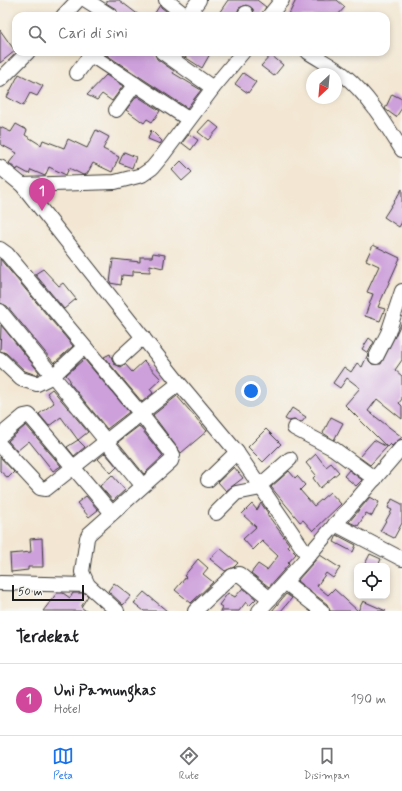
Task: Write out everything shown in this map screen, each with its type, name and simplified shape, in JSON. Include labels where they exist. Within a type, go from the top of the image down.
[{"type":"street","points":[[67,12],[78,0]]},
{"type":"street","points":[[86,0],[104,12]]},
{"type":"street","points":[[166,0],[182,12]]},
{"type":"street","points":[[190,12],[199,0]]},
{"type":"street","points":[[0,80],[24,56]]},
{"type":"street","points":[[77,73],[90,56]]},
{"type":"street","points":[[96,56],[188,119]]},
{"type":"street","points":[[168,56],[213,88]]},
{"type":"street","points":[[22,185],[115,182],[142,175],[152,168],[237,56]]},
{"type":"street","points":[[314,56],[344,76],[363,93],[381,115],[402,150]]},
{"type":"street","points":[[116,110],[135,84]]},
{"type":"street","points":[[0,167],[22,185],[237,452],[308,556]]},
{"type":"street","points":[[0,249],[7,254],[141,414],[173,455],[171,461],[111,512],[88,534],[82,572],[88,585],[117,611]]},
{"type":"street","points":[[376,357],[388,333],[402,291]]},
{"type":"street","points":[[0,311],[142,485]]},
{"type":"street","points":[[120,358],[143,337]]},
{"type":"street","points":[[0,359],[20,379],[28,383],[36,384],[53,376],[84,347]]},
{"type":"street","points":[[160,372],[199,419]]},
{"type":"street","points":[[0,445],[43,490],[48,488],[73,469],[173,388]]},
{"type":"street","points":[[0,436],[24,416],[27,414],[30,415],[73,469],[111,512]]},
{"type":"street","points":[[294,428],[334,449],[374,479]]},
{"type":"street","points":[[259,611],[402,447]]},
{"type":"street","points":[[208,480],[237,452]]},
{"type":"street","points":[[216,513],[236,493],[256,489],[290,459]]},
{"type":"street","points":[[335,524],[402,559]]},
{"type":"street","points":[[195,611],[236,574],[239,574],[270,599]]},
{"type":"street","points":[[285,582],[322,611]]},
{"type":"street","points":[[0,583],[88,585]]},
{"type":"building","points":[[108,0],[119,0],[135,12],[117,12],[116,9],[106,3]]},
{"type":"building","points":[[228,0],[257,0],[266,7],[263,12],[253,12],[253,9],[246,5],[239,8],[238,12],[220,12]]},
{"type":"building","points":[[296,0],[337,0],[345,7],[341,12],[290,12]]},
{"type":"building","points":[[160,5],[167,12],[156,12]]},
{"type":"building","points":[[0,30],[12,47],[12,53],[0,63]]},
{"type":"building","points":[[108,56],[156,56],[157,59],[174,71],[173,73],[201,90],[187,108]]},
{"type":"building","points":[[183,56],[209,56],[202,68]]},
{"type":"building","points":[[270,56],[272,56],[283,65],[274,76],[261,66]]},
{"type":"building","points":[[243,73],[256,82],[248,93],[235,84]]},
{"type":"building","points":[[19,74],[43,86],[37,96],[30,93],[23,106],[7,97]]},
{"type":"building","points":[[106,75],[123,86],[112,101],[102,94],[97,100],[87,95]]},
{"type":"building","points":[[392,94],[402,99],[402,108],[396,117],[385,109]]},
{"type":"building","points":[[137,96],[160,111],[152,122],[147,119],[144,123],[126,110]]},
{"type":"building","points":[[209,120],[219,128],[208,140],[198,132]]},
{"type":"building","points":[[16,124],[27,130],[25,135],[41,145],[43,140],[64,148],[68,139],[87,148],[96,130],[109,137],[103,149],[119,157],[112,172],[93,163],[87,174],[83,175],[69,168],[66,175],[49,167],[45,176],[31,170],[29,174],[18,168],[17,170],[9,163],[17,153],[0,144],[0,127],[11,132]]},
{"type":"building","points":[[151,130],[162,141],[160,144],[148,139]]},
{"type":"building","points":[[189,134],[198,140],[191,150],[182,143]]},
{"type":"building","points":[[124,152],[136,157],[132,168],[119,163]]},
{"type":"building","points":[[181,161],[192,172],[182,181],[172,170]]},
{"type":"building","points":[[402,189],[402,222],[399,227],[384,217]]},
{"type":"building","points":[[373,245],[400,258],[378,307],[385,309],[380,321],[365,316],[373,294],[367,292],[379,266],[366,260]]},
{"type":"building","points":[[153,253],[165,255],[163,268],[150,265],[150,272],[133,271],[133,276],[122,275],[121,285],[110,283],[113,259],[140,262],[140,257],[152,257]]},
{"type":"building","points":[[0,259],[73,346],[54,363],[7,306],[0,303]]},
{"type":"building","points":[[43,269],[59,286],[63,283],[76,299],[64,309],[35,274]]},
{"type":"building","points":[[402,322],[402,360],[395,370],[402,376],[402,399],[399,403],[402,406],[402,419],[377,399],[368,411],[402,437],[392,446],[390,444],[387,447],[345,405],[360,388],[347,378],[340,388],[333,383],[344,367],[351,372],[357,363],[362,367],[368,354],[369,361],[372,364],[381,364]]},
{"type":"building","points":[[1,325],[39,373],[36,375],[25,371],[6,353],[0,351]]},
{"type":"building","points":[[369,338],[374,342],[368,353],[362,349]]},
{"type":"building","points":[[110,354],[114,364],[121,367],[125,364],[132,372],[144,361],[161,379],[150,389],[153,393],[142,402],[104,357]]},
{"type":"building","points":[[84,359],[129,412],[107,429],[69,382],[70,380],[66,375]]},
{"type":"building","points":[[52,389],[88,432],[78,440],[61,417],[49,426],[39,414],[54,403],[47,393]]},
{"type":"building","points":[[177,396],[207,431],[181,453],[153,415]]},
{"type":"building","points":[[292,408],[306,417],[302,422],[294,420],[289,421],[285,419]]},
{"type":"building","points":[[331,417],[343,423],[334,440],[323,433]]},
{"type":"building","points":[[26,425],[61,466],[53,471],[29,441],[17,451],[8,441]]},
{"type":"building","points":[[139,426],[163,456],[144,474],[118,442]]},
{"type":"building","points":[[266,429],[281,444],[263,462],[248,447]]},
{"type":"building","points":[[78,440],[85,447],[74,456],[67,447]]},
{"type":"building","points":[[374,440],[387,447],[370,465],[359,457]]},
{"type":"building","points":[[105,453],[117,467],[111,473],[98,459]]},
{"type":"building","points":[[316,454],[326,467],[331,463],[339,472],[320,488],[313,478],[316,475],[306,463]]},
{"type":"building","points":[[0,457],[14,472],[8,478],[0,471]]},
{"type":"building","points":[[234,467],[243,478],[226,491],[218,482]]},
{"type":"building","points":[[349,470],[362,480],[356,486],[344,476]]},
{"type":"building","points":[[289,471],[295,478],[297,476],[305,485],[300,490],[314,506],[330,492],[341,504],[313,531],[303,520],[300,522],[271,487]]},
{"type":"building","points":[[112,475],[125,490],[113,501],[100,486]]},
{"type":"building","points":[[86,496],[98,510],[89,517],[77,503]]},
{"type":"building","points":[[370,497],[379,502],[372,516],[366,513],[358,526],[349,522]]},
{"type":"building","points":[[392,499],[402,504],[402,523],[394,538],[380,531],[392,510],[388,508]]},
{"type":"building","points":[[261,503],[268,513],[267,514],[289,544],[288,546],[296,554],[269,587],[251,573],[258,564],[267,570],[278,556],[262,541],[253,550],[243,539],[256,527],[242,514],[252,504],[257,510]]},
{"type":"building","points":[[337,535],[356,545],[353,552],[334,542]]},
{"type":"building","points":[[42,538],[43,567],[28,567],[28,570],[11,572],[10,554],[31,552],[30,539]]},
{"type":"building","points":[[220,548],[238,563],[234,567],[225,571],[210,559]]},
{"type":"building","points":[[370,554],[381,559],[379,563],[366,563]]},
{"type":"building","points":[[320,555],[340,568],[333,578],[326,573],[317,586],[328,595],[334,589],[358,611],[330,611],[327,604],[297,581]]},
{"type":"building","points":[[198,559],[208,568],[203,574],[213,582],[191,603],[175,590]]},
{"type":"building","points":[[114,583],[131,596],[123,605],[108,591]]},
{"type":"building","points":[[243,588],[256,599],[249,606],[246,602],[239,611],[220,611],[222,607],[219,605],[228,593],[235,597]]},
{"type":"building","points":[[144,592],[167,611],[144,611],[134,603]]},
{"type":"building","points":[[57,593],[63,593],[70,598],[73,593],[85,593],[88,596],[81,607],[86,611],[43,611]]},
{"type":"building","points":[[286,594],[292,598],[281,611],[272,611]]},
{"type":"building","points":[[363,601],[386,611],[358,611]]},
{"type":"place","name":"Uni Pamungkas","points":[[42,211]]}]
